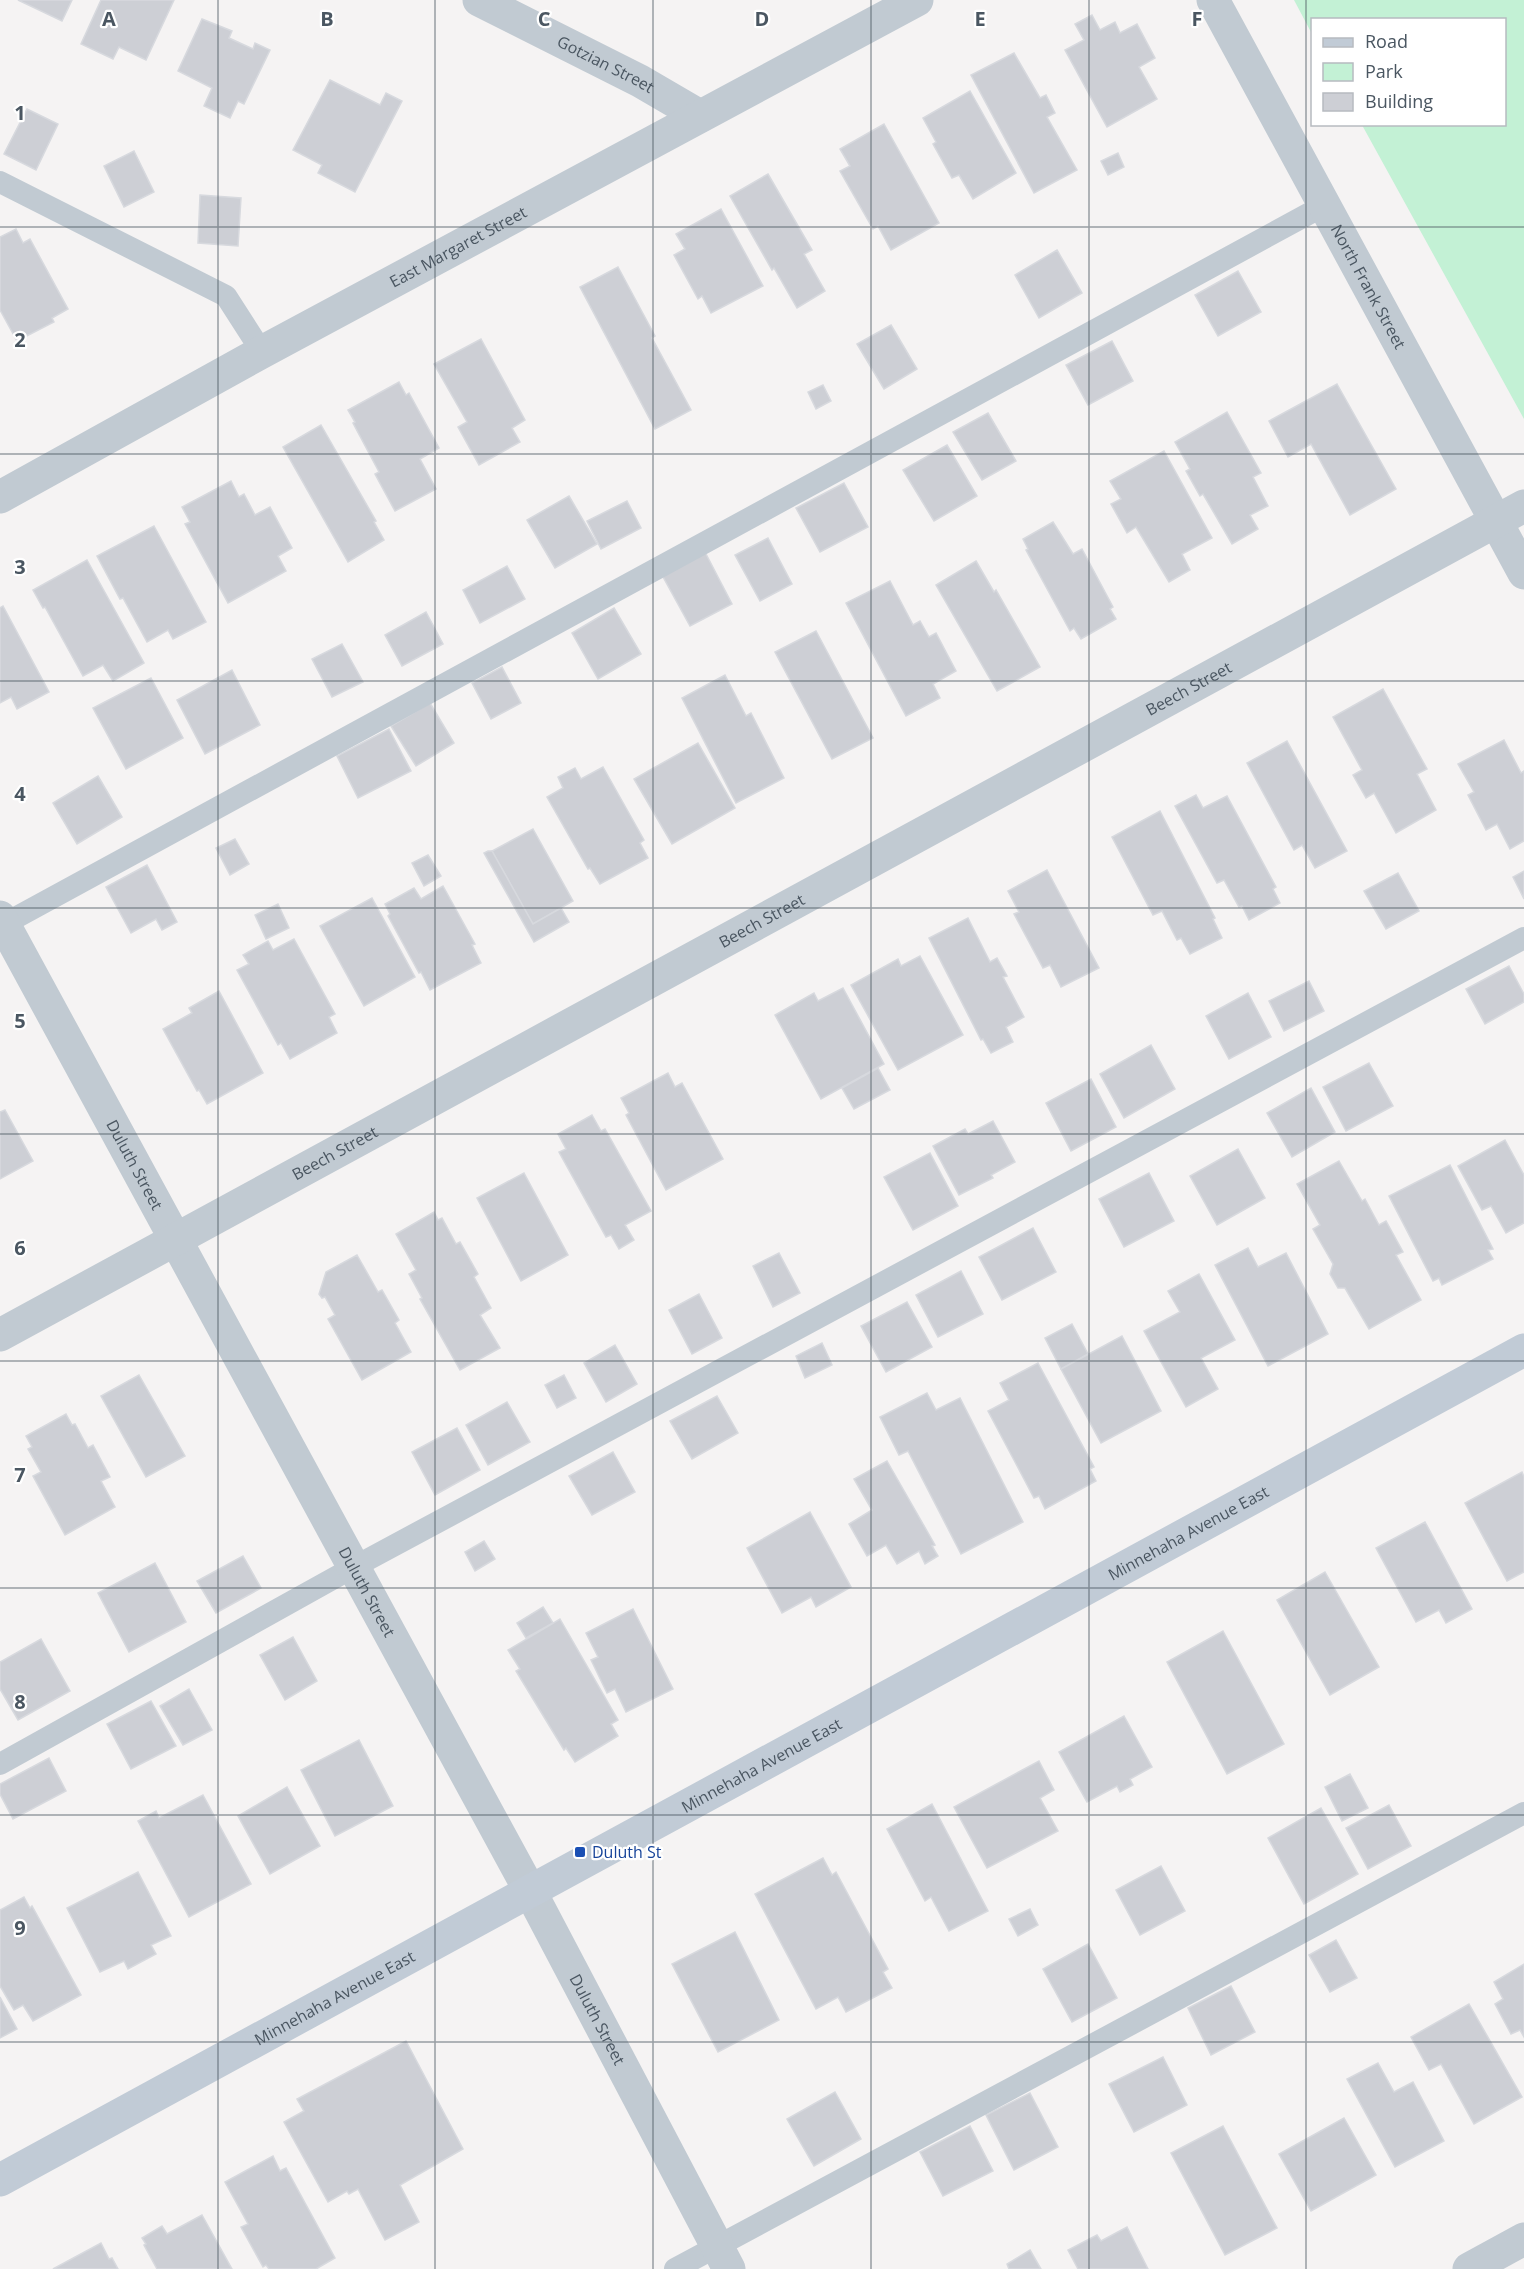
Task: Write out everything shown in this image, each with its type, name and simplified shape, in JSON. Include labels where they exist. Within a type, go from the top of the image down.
[{"type":"main road","name":"Minnehaha Avenue East","points":[[0,2180],[1524,1350]]},
{"type":"street","name":"Gotzian Street","points":[[479,0],[640,81],[700,116]]},
{"type":"street","name":"East Margaret Street","points":[[0,497],[262,352],[917,0]]},
{"type":"street","name":"North Frank Street","points":[[1213,0],[1323,206],[1510,514],[1524,573]]},
{"type":"street","name":"Beech Street","points":[[0,1335],[1510,514]]},
{"type":"street","name":"Duluth Street","points":[[2,921],[530,1891],[723,2258]]},
{"type":"street","points":[[1468,2269],[1524,2239]]},
{"type":"lane","points":[[0,182],[226,296],[262,352]]},
{"type":"lane","points":[[2,921],[1323,206]]},
{"type":"lane","points":[[0,1764],[354,1567],[1524,938]]},
{"type":"lane","points":[[675,2269],[723,2258],[1524,1813]]},
{"type":"green space","points":[[1294,0],[1524,0],[1524,419],[1363,126],[1506,126],[1506,18],[1311,18],[1311,32]]},
{"type":"building","points":[[18,0],[72,0],[62,21]]},
{"type":"building","points":[[101,0],[174,0],[146,60],[119,47],[113,59],[81,44]]},
{"type":"building","points":[[1092,15],[1100,30],[1115,22],[1120,33],[1137,24],[1155,58],[1139,67],[1157,99],[1107,127],[1065,50],[1084,40],[1075,24]]},
{"type":"building","points":[[202,19],[232,31],[229,38],[253,49],[255,43],[270,50],[244,104],[238,101],[230,118],[204,106],[212,88],[178,71]]},
{"type":"building","points":[[1014,53],[1040,98],[1046,95],[1055,113],[1047,117],[1077,170],[1034,193],[971,75]]},
{"type":"building","points":[[330,80],[380,105],[386,93],[402,101],[355,192],[318,173],[322,165],[293,150]]},
{"type":"building","points":[[970,91],[1016,173],[973,199],[959,175],[952,178],[933,144],[936,142],[923,118]]},
{"type":"building","points":[[27,109],[58,124],[36,170],[4,154]]},
{"type":"building","points":[[884,124],[939,223],[891,250],[878,226],[873,229],[840,171],[850,166],[840,149]]},
{"type":"building","points":[[134,151],[154,192],[124,207],[104,166]]},
{"type":"building","points":[[1118,153],[1124,167],[1108,175],[1101,161]]},
{"type":"building","points":[[768,174],[812,250],[804,254],[825,291],[797,308],[774,268],[772,270],[730,196]]},
{"type":"building","points":[[200,195],[241,198],[238,246],[198,243]]},
{"type":"building","points":[[721,209],[763,286],[711,313],[702,296],[698,299],[674,255],[685,249],[676,234]]},
{"type":"building","points":[[16,229],[23,243],[30,239],[68,309],[52,318],[54,322],[17,341],[0,310],[0,237]]},
{"type":"building","points":[[1057,250],[1082,293],[1039,318],[1015,275]]},
{"type":"building","points":[[618,267],[655,336],[652,338],[691,410],[655,429],[580,287]]},
{"type":"building","points":[[1238,271],[1261,312],[1218,336],[1195,295]]},
{"type":"building","points":[[891,325],[917,369],[884,389],[857,344]]},
{"type":"building","points":[[481,339],[525,420],[512,428],[520,442],[479,465],[458,427],[467,422],[434,364]]},
{"type":"building","points":[[1112,341],[1133,381],[1088,405],[1066,365]]},
{"type":"building","points":[[399,382],[406,395],[409,393],[439,448],[420,459],[436,489],[395,511],[375,474],[379,472],[348,410]]},
{"type":"building","points":[[1337,384],[1396,489],[1350,515],[1311,444],[1288,457],[1269,421]]},
{"type":"building","points":[[823,385],[831,401],[816,409],[808,392]]},
{"type":"building","points":[[1227,412],[1261,473],[1253,477],[1268,506],[1250,515],[1258,529],[1232,544],[1203,494],[1200,496],[1186,471],[1190,469],[1175,442]]},
{"type":"building","points":[[988,413],[1016,461],[982,480],[953,432]]},
{"type":"building","points":[[321,425],[376,521],[374,522],[384,540],[348,562],[283,447]]},
{"type":"building","points":[[947,445],[977,496],[934,521],[903,470]]},
{"type":"building","points":[[1164,451],[1212,538],[1182,554],[1190,570],[1169,582],[1136,527],[1127,533],[1111,504],[1121,499],[1110,481]]},
{"type":"building","points":[[231,481],[239,497],[244,494],[255,515],[270,507],[292,548],[278,556],[286,571],[228,603],[185,524],[190,522],[182,507]]},
{"type":"building","points":[[844,483],[868,527],[820,552],[796,508]]},
{"type":"building","points":[[569,496],[597,544],[555,568],[527,520]]},
{"type":"building","points":[[627,501],[641,528],[601,549],[587,521]]},
{"type":"building","points":[[1053,522],[1073,554],[1082,549],[1113,607],[1110,609],[1116,619],[1081,639],[1074,628],[1070,631],[1026,550],[1028,549],[1023,539]]},
{"type":"building","points":[[154,526],[206,622],[173,639],[168,630],[147,642],[97,556]]},
{"type":"building","points":[[768,538],[792,584],[760,601],[735,555]]},
{"type":"building","points":[[705,552],[732,604],[690,626],[662,575]]},
{"type":"building","points":[[87,560],[144,663],[113,681],[103,665],[83,676],[45,607],[43,608],[33,590]]},
{"type":"building","points":[[976,561],[994,592],[996,590],[1040,667],[997,691],[936,585]]},
{"type":"building","points":[[507,566],[525,599],[480,623],[463,590]]},
{"type":"building","points":[[890,581],[913,625],[920,621],[929,637],[936,633],[956,671],[933,684],[940,698],[906,716],[846,603]]},
{"type":"building","points":[[3,606],[49,692],[17,709],[11,697],[0,703],[0,608]]},
{"type":"building","points":[[614,608],[641,654],[598,679],[572,633]]},
{"type":"building","points":[[426,612],[443,644],[402,666],[385,635]]},
{"type":"building","points":[[816,631],[873,738],[832,759],[775,652]]},
{"type":"building","points":[[342,644],[363,682],[332,697],[312,659]]},
{"type":"building","points":[[502,667],[521,703],[491,719],[472,683]]},
{"type":"building","points":[[232,670],[260,725],[205,754],[177,700]]},
{"type":"building","points":[[725,675],[746,716],[751,713],[784,778],[736,803],[682,698]]},
{"type":"building","points":[[151,678],[183,738],[126,769],[93,708]]},
{"type":"building","points":[[1383,689],[1427,769],[1417,774],[1436,810],[1396,833],[1374,793],[1366,798],[1353,775],[1362,770],[1333,717]]},
{"type":"building","points":[[430,703],[454,743],[416,766],[391,726]]},
{"type":"building","points":[[389,729],[411,771],[358,798],[337,756]]},
{"type":"building","points":[[1504,740],[1521,773],[1524,771],[1524,841],[1510,849],[1497,824],[1486,830],[1468,795],[1474,792],[1458,764]]},
{"type":"building","points":[[1287,741],[1347,851],[1315,868],[1302,845],[1294,850],[1247,763]]},
{"type":"building","points":[[698,743],[735,808],[672,844],[634,779]]},
{"type":"building","points":[[603,767],[644,840],[640,843],[648,858],[600,884],[590,868],[588,869],[547,797],[563,788],[558,777],[575,768],[581,779]]},
{"type":"building","points":[[98,776],[122,817],[77,844],[53,803]]},
{"type":"building","points":[[1196,795],[1203,808],[1227,796],[1276,887],[1273,889],[1280,903],[1249,920],[1224,880],[1217,883],[1175,806]]},
{"type":"building","points":[[1160,811],[1215,918],[1213,919],[1222,938],[1190,954],[1181,938],[1177,940],[1162,911],[1153,915],[1112,837]]},
{"type":"building","points":[[533,829],[573,901],[533,924],[492,851]]},
{"type":"building","points":[[235,839],[249,864],[230,875],[216,848]]},
{"type":"building","points":[[492,851],[533,924],[561,908],[569,922],[534,942],[484,853]]},
{"type":"building","points":[[428,855],[441,876],[424,886],[412,863]]},
{"type":"building","points":[[147,865],[177,922],[162,930],[156,919],[131,933],[106,887]]},
{"type":"building","points":[[1047,870],[1099,968],[1061,987],[1050,965],[1043,968],[1014,914],[1019,912],[1008,891]]},
{"type":"building","points":[[1524,871],[1524,899],[1513,877]]},
{"type":"building","points":[[1398,873],[1419,911],[1386,929],[1364,891]]},
{"type":"building","points":[[443,886],[475,944],[472,945],[481,963],[430,990],[388,916],[390,914],[385,904],[414,888],[421,899]]},
{"type":"building","points":[[372,898],[415,977],[364,1006],[320,926]]},
{"type":"building","points":[[278,904],[289,928],[266,939],[255,915]]},
{"type":"building","points":[[968,918],[990,962],[997,958],[1007,976],[1003,977],[1024,1017],[1006,1027],[1013,1042],[991,1053],[983,1039],[981,1040],[929,938]]},
{"type":"building","points":[[294,939],[335,1014],[329,1017],[337,1033],[290,1059],[281,1043],[278,1045],[237,970],[249,964],[243,955],[268,941],[273,950]]},
{"type":"building","points":[[920,956],[963,1035],[898,1070],[851,985],[898,959],[901,966]]},
{"type":"building","points":[[1509,966],[1524,994],[1524,1002],[1485,1024],[1466,989]]},
{"type":"building","points":[[1309,981],[1324,1011],[1284,1031],[1269,1001]]},
{"type":"building","points":[[843,988],[884,1064],[821,1099],[775,1015],[814,993],[818,1001]]},
{"type":"building","points":[[219,991],[263,1073],[207,1104],[199,1090],[197,1091],[163,1029],[192,1013],[189,1008]]},
{"type":"building","points":[[1248,993],[1271,1037],[1229,1059],[1206,1016]]},
{"type":"building","points":[[1151,1045],[1175,1089],[1124,1118],[1100,1074]]},
{"type":"building","points":[[1369,1063],[1393,1106],[1346,1131],[1323,1087]]},
{"type":"building","points":[[878,1068],[890,1090],[854,1109],[842,1088]]},
{"type":"building","points":[[668,1073],[675,1087],[682,1083],[723,1159],[666,1190],[626,1115],[629,1113],[621,1098]]},
{"type":"building","points":[[1091,1079],[1116,1127],[1071,1151],[1046,1103]]},
{"type":"building","points":[[1311,1088],[1335,1132],[1292,1157],[1267,1113]]},
{"type":"building","points":[[5,1110],[33,1161],[0,1179],[0,1112]]},
{"type":"building","points":[[592,1115],[601,1131],[605,1129],[651,1211],[625,1225],[634,1240],[619,1249],[611,1235],[606,1237],[559,1152],[566,1149],[558,1134]]},
{"type":"building","points":[[993,1121],[1015,1162],[991,1175],[993,1178],[959,1195],[933,1146],[965,1129],[968,1134]]},
{"type":"building","points":[[1505,1140],[1524,1175],[1524,1223],[1506,1233],[1491,1206],[1482,1210],[1458,1166]]},
{"type":"building","points":[[1238,1149],[1265,1198],[1217,1225],[1190,1176]]},
{"type":"building","points":[[930,1153],[958,1206],[913,1230],[884,1177]]},
{"type":"building","points":[[1339,1161],[1362,1201],[1365,1199],[1379,1225],[1386,1221],[1403,1252],[1396,1255],[1421,1300],[1369,1329],[1345,1288],[1338,1288],[1330,1274],[1333,1264],[1313,1229],[1320,1225],[1297,1184]]},
{"type":"building","points":[[1450,1165],[1493,1249],[1488,1250],[1493,1259],[1442,1285],[1439,1278],[1433,1281],[1389,1196]]},
{"type":"building","points":[[524,1173],[568,1255],[521,1281],[477,1198]]},
{"type":"building","points":[[1149,1173],[1174,1221],[1124,1247],[1099,1199]]},
{"type":"building","points":[[434,1212],[438,1220],[442,1218],[456,1244],[460,1242],[478,1274],[474,1277],[491,1308],[480,1315],[500,1348],[460,1370],[420,1299],[422,1298],[409,1274],[416,1270],[396,1234]]},
{"type":"building","points":[[1033,1228],[1056,1272],[1002,1300],[979,1257]]},
{"type":"building","points":[[1248,1248],[1258,1267],[1286,1253],[1328,1334],[1268,1366],[1215,1265]]},
{"type":"building","points":[[779,1253],[800,1293],[773,1307],[753,1266]]},
{"type":"building","points":[[357,1255],[378,1292],[382,1290],[399,1320],[395,1323],[411,1352],[362,1380],[328,1319],[335,1315],[325,1297],[322,1298],[319,1294],[326,1272]]},
{"type":"building","points":[[961,1271],[983,1314],[938,1337],[916,1295]]},
{"type":"building","points":[[1199,1274],[1235,1340],[1201,1358],[1218,1389],[1186,1407],[1144,1331],[1180,1312],[1168,1291]]},
{"type":"building","points":[[699,1294],[722,1338],[692,1354],[669,1310]]},
{"type":"building","points":[[907,1302],[932,1347],[886,1372],[861,1326]]},
{"type":"building","points":[[1072,1324],[1088,1354],[1061,1369],[1045,1338]]},
{"type":"building","points":[[1122,1336],[1161,1411],[1101,1443],[1061,1369]]},
{"type":"building","points":[[822,1343],[832,1365],[805,1378],[796,1356]]},
{"type":"building","points":[[615,1345],[637,1384],[606,1402],[584,1363]]},
{"type":"building","points":[[1038,1363],[1094,1467],[1090,1469],[1096,1481],[1045,1509],[1039,1496],[1034,1498],[988,1411],[1009,1400],[1000,1383]]},
{"type":"building","points":[[139,1375],[185,1456],[146,1477],[101,1396]]},
{"type":"building","points":[[564,1375],[576,1398],[557,1408],[545,1385]]},
{"type":"building","points":[[927,1393],[936,1410],[960,1398],[1023,1522],[961,1554],[908,1451],[899,1455],[880,1417]]},
{"type":"building","points":[[717,1396],[738,1433],[692,1459],[670,1421]]},
{"type":"building","points":[[507,1402],[530,1442],[488,1465],[466,1425]]},
{"type":"building","points":[[66,1414],[72,1425],[75,1424],[88,1448],[93,1445],[110,1477],[101,1481],[115,1507],[65,1535],[33,1476],[41,1472],[28,1449],[32,1447],[26,1436]]},
{"type":"building","points":[[457,1428],[480,1470],[435,1495],[412,1452]]},
{"type":"building","points":[[613,1452],[635,1492],[592,1515],[569,1476]]},
{"type":"building","points":[[887,1461],[935,1545],[932,1546],[938,1556],[925,1564],[919,1551],[897,1564],[886,1545],[867,1556],[849,1524],[872,1510],[854,1479]]},
{"type":"building","points":[[1522,1472],[1524,1477],[1524,1572],[1507,1581],[1465,1503]]},
{"type":"building","points":[[810,1512],[851,1587],[816,1607],[811,1597],[782,1613],[747,1548]]},
{"type":"building","points":[[1425,1522],[1472,1609],[1446,1623],[1439,1610],[1416,1622],[1376,1548]]},
{"type":"building","points":[[484,1541],[495,1559],[475,1571],[465,1552]]},
{"type":"building","points":[[243,1556],[261,1588],[216,1613],[197,1581]]},
{"type":"building","points":[[155,1563],[186,1622],[129,1652],[98,1593]]},
{"type":"building","points":[[1325,1572],[1379,1667],[1330,1695],[1277,1600]]},
{"type":"building","points":[[543,1607],[553,1623],[526,1638],[517,1623]]},
{"type":"building","points":[[633,1609],[673,1689],[626,1712],[615,1689],[607,1693],[591,1660],[598,1657],[586,1633]]},
{"type":"building","points":[[560,1619],[618,1720],[611,1724],[618,1736],[575,1762],[566,1748],[564,1750],[516,1671],[520,1669],[508,1650]]},
{"type":"building","points":[[1223,1631],[1284,1744],[1227,1774],[1167,1662]]},
{"type":"building","points":[[293,1637],[317,1681],[285,1700],[260,1655]]},
{"type":"building","points":[[41,1639],[70,1691],[18,1720],[0,1689],[0,1662]]},
{"type":"building","points":[[189,1689],[212,1730],[183,1745],[160,1706]]},
{"type":"building","points":[[151,1701],[176,1746],[131,1769],[107,1724]]},
{"type":"building","points":[[1124,1716],[1152,1767],[1130,1779],[1133,1785],[1120,1792],[1117,1786],[1087,1802],[1059,1752]]},
{"type":"building","points":[[359,1740],[393,1806],[335,1836],[301,1770]]},
{"type":"building","points":[[49,1758],[66,1791],[13,1819],[0,1794],[0,1784]]},
{"type":"building","points":[[1039,1761],[1054,1790],[1040,1798],[1058,1831],[987,1868],[954,1807]]},
{"type":"building","points":[[1350,1774],[1368,1808],[1342,1821],[1325,1787]]},
{"type":"building","points":[[287,1787],[320,1846],[270,1874],[238,1816]]},
{"type":"building","points":[[203,1795],[251,1884],[189,1917],[138,1821],[156,1811],[159,1818]]},
{"type":"building","points":[[932,1804],[988,1911],[949,1931],[931,1897],[925,1901],[887,1829]]},
{"type":"building","points":[[1389,1805],[1411,1846],[1368,1869],[1346,1828]]},
{"type":"building","points":[[1321,1808],[1358,1874],[1304,1904],[1268,1838]]},
{"type":"building","points":[[823,1858],[832,1875],[836,1872],[888,1969],[883,1972],[892,1988],[846,2012],[838,1997],[816,2009],[755,1894]]},
{"type":"building","points":[[1161,1866],[1185,1911],[1140,1935],[1116,1890]]},
{"type":"building","points":[[138,1872],[171,1936],[151,1945],[156,1954],[128,1969],[124,1961],[100,1972],[67,1908]]},
{"type":"building","points":[[24,1897],[30,1908],[32,1906],[81,1995],[33,2021],[23,2005],[14,2010],[0,1986],[0,1910]]},
{"type":"building","points":[[1030,1909],[1038,1925],[1018,1936],[1009,1919]]},
{"type":"building","points":[[735,1932],[779,2020],[718,2052],[672,1964]]},
{"type":"building","points":[[1336,1940],[1357,1978],[1330,1992],[1309,1955]]},
{"type":"building","points":[[1088,1944],[1117,1998],[1072,2022],[1043,1969]]},
{"type":"building","points":[[1524,1964],[1524,2037],[1520,2030],[1511,2034],[1495,2004],[1503,1999],[1494,1982]]},
{"type":"building","points":[[1231,1986],[1255,2032],[1211,2055],[1188,2008]]},
{"type":"building","points":[[0,1997],[17,2029],[0,2038]]},
{"type":"building","points":[[1469,2004],[1522,2097],[1474,2124],[1441,2064],[1429,2070],[1411,2037]]},
{"type":"building","points":[[406,2041],[463,2149],[400,2185],[419,2222],[385,2240],[358,2189],[349,2194],[347,2191],[328,2202],[284,2122],[304,2111],[297,2099]]},
{"type":"building","points":[[1163,2057],[1187,2105],[1134,2132],[1109,2084]]},
{"type":"building","points":[[1378,2063],[1394,2092],[1413,2082],[1444,2141],[1395,2167],[1347,2079]]},
{"type":"building","points":[[835,2092],[861,2139],[814,2166],[787,2119]]},
{"type":"building","points":[[1030,2093],[1058,2147],[1014,2170],[986,2115]]},
{"type":"building","points":[[1344,2118],[1376,2175],[1311,2211],[1279,2154]]},
{"type":"building","points":[[970,2126],[993,2171],[943,2196],[920,2152]]},
{"type":"building","points":[[1223,2126],[1277,2228],[1225,2255],[1171,2153]]},
{"type":"building","points":[[273,2156],[280,2171],[286,2168],[335,2258],[316,2269],[269,2269],[266,2265],[263,2267],[241,2227],[248,2224],[225,2182]]},
{"type":"building","points":[[202,2215],[232,2269],[157,2269],[142,2238],[162,2226],[167,2234]]},
{"type":"building","points":[[1127,2227],[1148,2269],[1078,2269],[1068,2250],[1097,2235],[1101,2241]]},
{"type":"building","points":[[101,2243],[109,2259],[112,2258],[118,2269],[53,2269]]},
{"type":"building","points":[[1030,2250],[1041,2269],[1009,2269],[1007,2264]]},
{"type":"place","name":"Duluth St","points":[[580,1852]]}]
